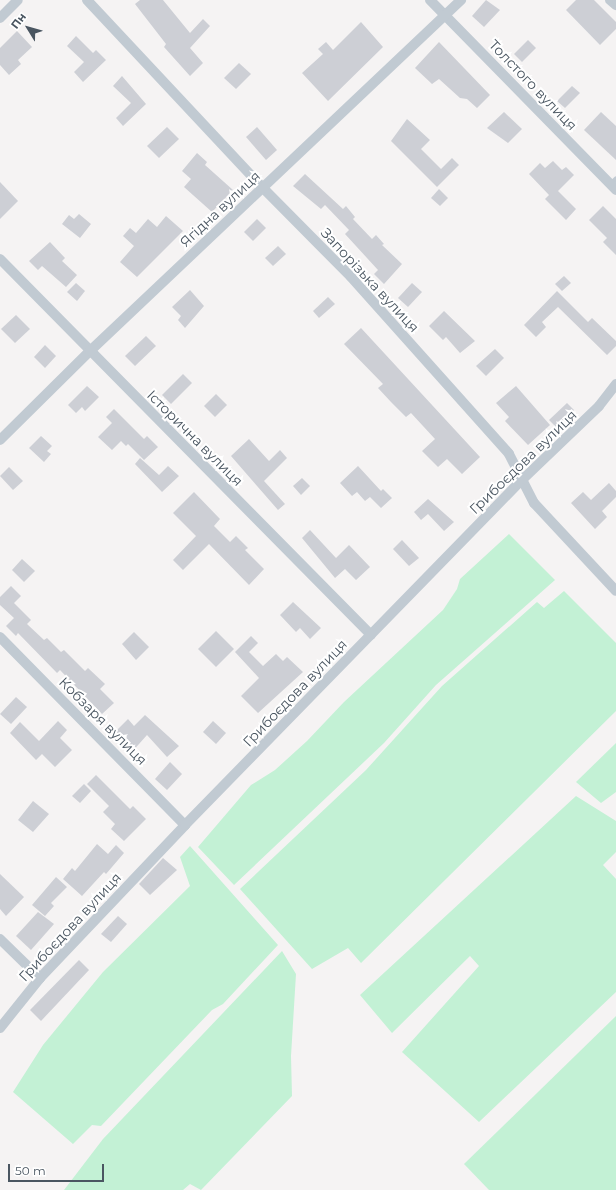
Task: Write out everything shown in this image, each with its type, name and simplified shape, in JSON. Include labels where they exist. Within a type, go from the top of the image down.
[{"type":"street","points":[[0,18],[18,0]]},
{"type":"street","name":"Запорізька вулиця","points":[[87,0],[263,188],[351,276],[509,454],[523,479],[526,491],[534,503],[616,591]]},
{"type":"street","name":"Толстого вулиця","points":[[430,0],[614,184]]},
{"type":"street","name":"Ягідна вулиця","points":[[0,440],[90,351],[446,16],[461,0]]},
{"type":"street","points":[[610,0],[616,5]]},
{"type":"street","name":"Історична вулиця","points":[[0,260],[371,635]]},
{"type":"street","name":"Грибоєдова вулиця","points":[[0,1028],[40,978],[185,825],[523,479],[599,406],[616,384]]},
{"type":"street","name":"Кобзаря вулиця","points":[[0,637],[185,825]]},
{"type":"street","points":[[0,939],[40,978]]},
{"type":"green space","points":[[509,534],[555,580],[436,685],[384,743],[234,885],[198,847],[251,785],[275,770],[307,741],[344,702],[443,610],[457,589],[460,579]]},
{"type":"green space","points":[[564,591],[616,643],[616,711],[361,963],[348,948],[312,969],[240,889],[366,770],[442,686],[537,602],[544,608]]},
{"type":"green space","points":[[616,743],[616,792],[601,803],[576,782]]},
{"type":"green space","points":[[576,796],[616,821],[616,852],[603,865],[616,879],[616,992],[479,1122],[402,1052],[479,966],[470,956],[392,1033],[360,995]]},
{"type":"green space","points":[[190,846],[278,945],[223,1004],[212,1010],[101,1126],[92,1125],[73,1144],[13,1092],[43,1045],[103,972],[190,886],[180,857]]},
{"type":"green space","points":[[282,951],[296,974],[291,1056],[292,1096],[201,1190],[190,1184],[183,1190],[64,1190],[103,1139]]},
{"type":"green space","points":[[616,1016],[616,1190],[489,1190],[464,1164]]},
{"type":"building","points":[[140,0],[163,0],[190,33],[203,19],[210,26],[190,48],[203,63],[190,76],[164,47],[166,44],[135,4]]},
{"type":"building","points":[[486,0],[500,10],[484,27],[472,16]]},
{"type":"building","points":[[576,0],[594,0],[616,22],[616,29],[600,45],[566,10]]},
{"type":"building","points":[[361,22],[383,47],[328,101],[302,73],[323,54],[318,49],[326,42],[333,50]]},
{"type":"building","points":[[17,31],[32,47],[18,60],[21,64],[9,75],[0,65],[0,48]]},
{"type":"building","points":[[76,36],[93,53],[96,50],[106,60],[83,82],[74,72],[84,62],[67,46]]},
{"type":"building","points":[[528,40],[536,48],[522,62],[514,54]]},
{"type":"building","points":[[439,42],[490,95],[477,108],[467,99],[460,98],[439,79],[432,84],[415,68]]},
{"type":"building","points":[[239,63],[251,74],[236,89],[224,78]]},
{"type":"building","points":[[122,76],[146,104],[123,126],[116,118],[131,103],[113,86]]},
{"type":"building","points":[[572,86],[580,93],[565,108],[557,101]]},
{"type":"building","points":[[504,112],[522,129],[508,143],[487,128]]},
{"type":"building","points":[[601,112],[616,126],[616,160],[584,130]]},
{"type":"building","points":[[407,119],[430,140],[421,149],[441,169],[452,158],[459,165],[437,187],[391,141]]},
{"type":"building","points":[[167,127],[179,139],[159,158],[147,146]]},
{"type":"building","points":[[257,127],[277,150],[266,160],[246,137]]},
{"type":"building","points":[[197,153],[207,162],[205,165],[233,190],[212,212],[184,187],[191,179],[182,171]]},
{"type":"building","points":[[553,161],[562,170],[566,167],[574,175],[558,191],[576,209],[566,220],[545,199],[549,195],[529,174],[540,163],[545,168]]},
{"type":"building","points":[[305,174],[343,209],[346,206],[355,217],[353,219],[372,239],[376,235],[384,244],[382,245],[402,264],[384,284],[374,274],[378,270],[345,234],[349,230],[325,205],[321,209],[293,186]]},
{"type":"building","points":[[0,182],[18,201],[0,219]]},
{"type":"building","points":[[439,189],[448,198],[440,206],[431,198]]},
{"type":"building","points":[[603,206],[616,219],[616,255],[603,242],[607,238],[589,220]]},
{"type":"building","points":[[79,214],[91,224],[80,238],[62,224],[69,215],[74,219]]},
{"type":"building","points":[[166,216],[183,231],[137,277],[120,262],[134,246],[123,236],[130,228],[136,233],[148,219],[157,227]]},
{"type":"building","points":[[257,219],[266,228],[253,241],[244,232]]},
{"type":"building","points":[[50,242],[65,258],[62,261],[77,275],[66,287],[42,266],[38,270],[29,261]]},
{"type":"building","points":[[278,246],[286,254],[273,266],[265,258]]},
{"type":"building","points":[[564,276],[571,283],[562,291],[555,284]]},
{"type":"building","points":[[76,283],[85,291],[77,301],[67,292]]},
{"type":"building","points":[[412,283],[422,292],[408,307],[398,298]]},
{"type":"building","points":[[190,290],[204,306],[185,328],[178,320],[181,316],[172,307]]},
{"type":"building","points":[[557,291],[588,322],[592,318],[616,341],[616,346],[607,355],[558,307],[542,322],[546,327],[536,337],[524,325]]},
{"type":"building","points":[[328,297],[335,304],[319,318],[313,311]]},
{"type":"building","points":[[444,311],[475,341],[460,353],[446,337],[443,340],[429,326]]},
{"type":"building","points":[[16,315],[30,329],[15,343],[1,329]]},
{"type":"building","points":[[361,328],[480,457],[462,474],[447,459],[438,467],[422,451],[435,439],[411,413],[406,417],[391,402],[378,388],[383,384],[344,344]]},
{"type":"building","points":[[146,336],[156,346],[135,366],[125,356]]},
{"type":"building","points":[[45,345],[56,356],[45,368],[34,357]]},
{"type":"building","points":[[495,349],[504,358],[486,376],[476,366]]},
{"type":"building","points":[[183,374],[192,383],[171,404],[162,395]]},
{"type":"building","points":[[87,386],[99,397],[85,411],[82,407],[76,413],[68,405]]},
{"type":"building","points":[[516,386],[550,425],[528,445],[505,421],[509,417],[496,403]]},
{"type":"building","points":[[216,394],[227,405],[215,417],[204,406]]},
{"type":"building","points":[[567,403],[574,410],[556,427],[549,420]]},
{"type":"building","points":[[114,409],[144,439],[147,436],[158,447],[144,460],[128,444],[126,446],[121,441],[112,450],[98,437],[112,423],[106,417]]},
{"type":"building","points":[[41,436],[52,446],[47,451],[51,454],[44,462],[29,448]]},
{"type":"building","points":[[249,439],[269,461],[280,450],[287,458],[264,481],[285,504],[278,510],[231,456]]},
{"type":"building","points":[[140,458],[159,475],[168,466],[179,476],[162,492],[135,464]]},
{"type":"building","points":[[358,466],[381,491],[383,489],[392,498],[381,508],[370,497],[365,501],[357,492],[352,496],[340,483]]},
{"type":"building","points":[[9,467],[23,481],[13,490],[0,476]]},
{"type":"building","points":[[302,478],[310,486],[301,495],[293,486]]},
{"type":"building","points":[[609,483],[616,491],[616,497],[602,511],[607,517],[595,529],[571,503],[583,492],[591,500]]},
{"type":"building","points":[[194,492],[220,519],[214,526],[230,542],[236,536],[248,548],[245,550],[264,569],[249,585],[209,544],[183,570],[173,560],[196,536],[173,513]]},
{"type":"building","points":[[428,499],[454,522],[444,531],[428,514],[421,520],[414,512]]},
{"type":"building","points":[[310,530],[336,558],[349,545],[370,567],[356,580],[345,569],[335,578],[302,538]]},
{"type":"building","points":[[402,540],[419,558],[409,566],[393,549]]},
{"type":"building","points":[[22,559],[35,571],[24,582],[12,570]]},
{"type":"building","points":[[11,586],[21,596],[14,603],[31,620],[27,624],[44,640],[47,638],[61,652],[64,650],[85,671],[88,668],[105,684],[100,689],[114,703],[102,714],[60,670],[57,673],[18,633],[16,636],[6,626],[14,618],[0,605],[0,597]]},
{"type":"building","points":[[293,602],[321,628],[310,639],[300,628],[296,632],[280,615]]},
{"type":"building","points":[[216,631],[234,649],[216,667],[198,649]]},
{"type":"building","points":[[134,632],[149,647],[136,660],[122,644]]},
{"type":"building","points":[[251,636],[258,643],[249,652],[263,666],[276,654],[283,661],[287,657],[303,672],[258,713],[241,696],[259,678],[235,652]]},
{"type":"building","points":[[16,697],[27,707],[11,724],[0,714]]},
{"type":"building","points":[[145,715],[179,746],[167,757],[147,735],[131,753],[113,734],[128,719],[134,726]]},
{"type":"building","points":[[58,721],[67,730],[60,738],[72,750],[55,767],[42,754],[36,760],[10,733],[20,722],[39,741]]},
{"type":"building","points":[[213,721],[226,733],[216,744],[203,732]]},
{"type":"building","points":[[170,762],[182,774],[167,790],[155,779]]},
{"type":"building","points":[[96,775],[130,809],[133,806],[146,819],[124,841],[111,829],[115,824],[103,812],[109,806],[87,784]]},
{"type":"building","points":[[84,784],[91,791],[80,803],[72,796]]},
{"type":"building","points":[[33,801],[49,814],[33,832],[18,820]]},
{"type":"building","points":[[97,844],[108,854],[116,845],[124,853],[106,874],[104,872],[82,896],[63,879],[72,868],[75,871]]},
{"type":"building","points":[[163,858],[177,870],[150,895],[139,884]]},
{"type":"building","points":[[0,874],[24,897],[6,916],[0,909]]},
{"type":"building","points":[[56,877],[67,887],[51,903],[54,906],[45,916],[32,905]]},
{"type":"building","points":[[38,912],[54,924],[31,950],[16,936]]},
{"type":"building","points":[[118,916],[127,924],[111,942],[101,934]]},
{"type":"building","points":[[79,960],[89,970],[41,1021],[30,1010]]}]
